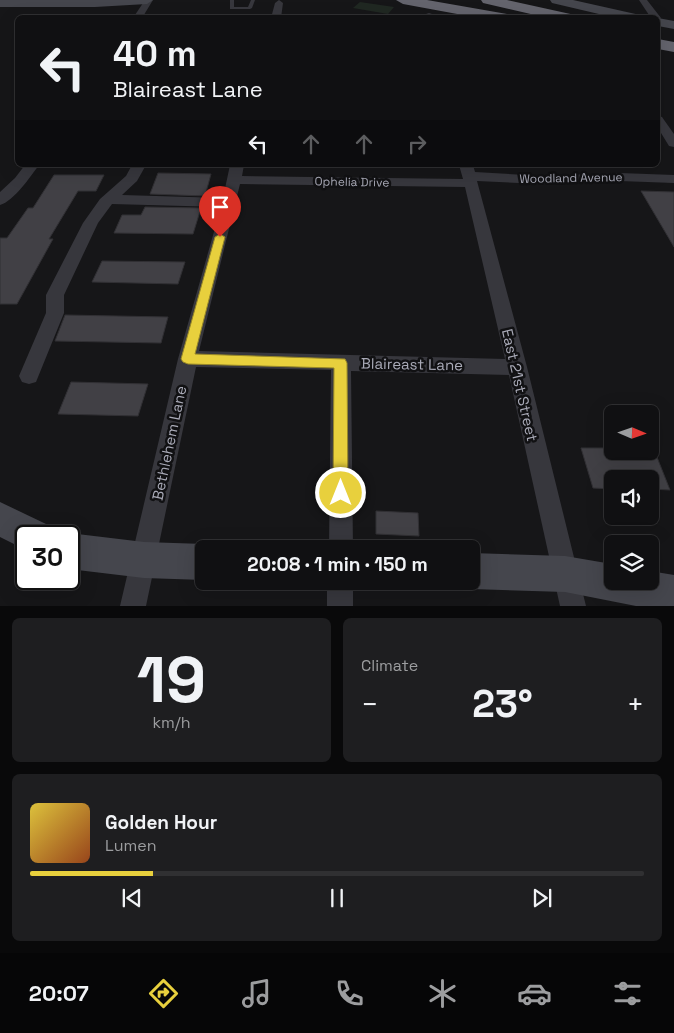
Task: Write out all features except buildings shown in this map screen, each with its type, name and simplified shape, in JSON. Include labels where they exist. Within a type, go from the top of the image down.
[{"type":"highway","points":[[403,0],[490,15]]},
{"type":"highway","points":[[455,0],[523,15]]},
{"type":"highway","points":[[488,0],[556,15]]},
{"type":"highway","points":[[661,24],[674,40]]},
{"type":"highway","points":[[660,44],[674,47]]},
{"type":"main road","points":[[0,3],[95,4],[148,0]]},
{"type":"main road","points":[[556,0],[622,15]]},
{"type":"main road","points":[[0,518],[15,526]]},
{"type":"main road","points":[[80,552],[144,560],[195,562]]},
{"type":"main road","points":[[480,573],[569,590],[674,594]]},
{"type":"street","points":[[139,15],[148,0]]},
{"type":"street","points":[[643,0],[654,15]]},
{"type":"street","points":[[277,15],[279,3]]},
{"type":"street","points":[[660,123],[674,143]]},
{"type":"street","points":[[0,200],[20,181],[30,167]]},
{"type":"street","points":[[30,376],[55,313],[55,295],[91,222],[109,199],[132,178],[138,167]]},
{"type":"street","name":"Ophelia Drive","points":[[235,173],[468,175]]},
{"type":"street","name":"Bethlehem Lane","points":[[133,606],[188,359],[235,173]]},
{"type":"street","name":"Woodland Avenue","points":[[468,175],[542,180],[620,177],[674,179]]},
{"type":"street","name":"East 21st Street","points":[[468,175],[517,367],[569,590]]},
{"type":"street","points":[[109,199],[229,202]]},
{"type":"street","name":"Blaireast Lane","points":[[188,359],[517,367]]},
{"type":"street","points":[[341,363],[341,540]]},
{"type":"street","points":[[340,590],[340,606]]},
{"type":"lane","points":[[232,0],[232,8],[250,8],[253,0]]},
{"type":"shaded area","points":[[360,2],[394,7],[388,14],[353,8]]},
{"type":"route","points":[[220,237],[188,359],[341,363],[341,493]]}]
